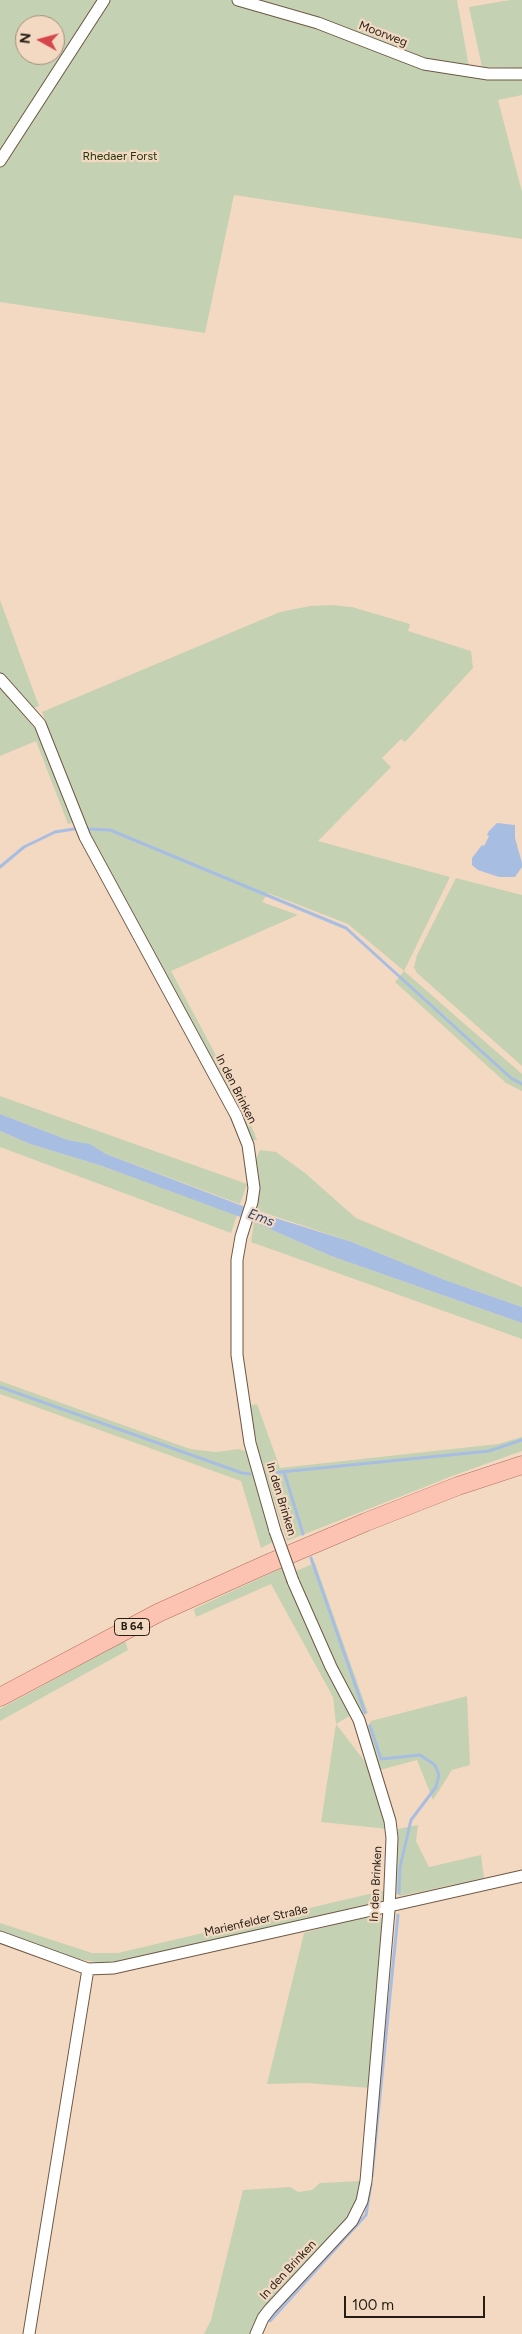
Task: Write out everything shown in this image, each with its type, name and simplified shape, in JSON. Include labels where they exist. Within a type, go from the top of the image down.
[{"type":"main road","name":"B 64","points":[[0,1697],[158,1613],[258,1568],[366,1522],[458,1486],[522,1465]]},
{"type":"street","points":[[0,161],[104,0]]},
{"type":"street","name":"Moorweg","points":[[238,0],[318,23],[424,64],[488,74],[522,74]]},
{"type":"street","name":"In den Brinken","points":[[0,679],[40,724],[85,837],[236,1114],[248,1145],[254,1188],[237,1260],[237,1355],[250,1443],[275,1531],[293,1581],[331,1667],[359,1720],[390,1820],[392,1838],[389,1904],[366,2181],[362,2201],[352,2221],[270,2309],[256,2334]]},
{"type":"street","name":"Marienfelder Straße","points":[[0,1937],[88,1969],[114,1968],[389,1904],[522,1876]]},
{"type":"street","points":[[29,2334],[88,1969]]},
{"type":"green space","name":"Rhedaer Forst","points":[[0,0],[457,0],[471,78],[522,79],[522,95],[498,100],[522,192],[522,239],[234,195],[205,333],[0,302]]},
{"type":"green space","points":[[510,0],[522,0],[522,68],[482,67],[469,7]]},
{"type":"green space","points":[[0,600],[39,706],[23,712],[38,733],[74,822],[68,824],[36,741],[0,756]]},
{"type":"green space","points":[[310,606],[352,607],[410,624],[408,631],[471,651],[473,668],[405,742],[401,739],[382,758],[391,767],[318,841],[450,877],[404,971],[348,924],[268,893],[262,902],[298,915],[171,971],[245,1110],[257,1140],[250,1140],[90,834],[42,712],[280,612]]},
{"type":"green space","points":[[456,878],[522,895],[522,1066],[417,973],[414,967],[417,955]]},
{"type":"green space","points":[[404,971],[522,1074],[522,1091],[506,1083],[395,982]]},
{"type":"green space","points":[[0,1096],[247,1184],[240,1204],[106,1154],[90,1144],[68,1140],[0,1114]]},
{"type":"green space","points":[[0,1131],[30,1144],[102,1166],[237,1215],[231,1233],[0,1147]]},
{"type":"green space","points":[[260,1150],[276,1152],[305,1173],[356,1218],[522,1287],[522,1307],[445,1280],[352,1242],[256,1210],[260,1189],[256,1159]]},
{"type":"green space","points":[[254,1222],[331,1256],[522,1323],[522,1339],[251,1242]]},
{"type":"green space","points":[[0,1381],[190,1449],[216,1452],[239,1449],[248,1452],[273,1542],[261,1548],[241,1481],[0,1394]]},
{"type":"green space","points":[[257,1404],[280,1468],[498,1444],[522,1437],[522,1451],[455,1475],[287,1541],[260,1457],[249,1406]]},
{"type":"green space","points":[[315,1563],[368,1713],[361,1713],[337,1666],[296,1571]]},
{"type":"green space","points":[[282,1568],[326,1668],[351,1715],[336,1724],[333,1697],[271,1584],[196,1617],[194,1609]]},
{"type":"green space","points":[[125,1641],[128,1650],[0,1721],[0,1709]]},
{"type":"green space","points":[[467,1696],[470,1765],[452,1770],[433,1800],[417,1760],[380,1770],[367,1728],[371,1721]]},
{"type":"green space","points":[[336,1724],[366,1763],[388,1829],[321,1822]]},
{"type":"green space","points":[[418,1825],[416,1841],[429,1867],[481,1855],[484,1878],[400,1896],[394,1892],[398,1829]]},
{"type":"green space","points":[[386,1890],[383,1901],[116,1963],[101,1963],[73,1958],[0,1933],[0,1923],[92,1953],[118,1953]]},
{"type":"green space","points":[[378,1913],[384,1922],[370,2088],[307,2083],[267,2084],[304,1933]]},
{"type":"green space","points":[[360,2181],[357,2199],[346,2219],[252,2334],[204,2334],[211,2320],[243,2190],[290,2187],[298,2192],[312,2190],[320,2183]]},
{"type":"water","points":[[497,823],[515,825],[515,838],[522,867],[515,877],[499,877],[478,870],[472,865],[472,858],[482,845],[484,846],[489,836],[487,835],[489,831]]},
{"type":"water","name":"Ems","points":[[0,1114],[68,1140],[90,1144],[106,1154],[269,1216],[352,1242],[445,1280],[522,1307],[522,1323],[331,1256],[254,1222],[102,1166],[30,1144],[0,1131]]},
{"type":"waterway","points":[[0,867],[24,847],[55,832],[74,829]]},
{"type":"waterway","points":[[88,829],[110,830],[346,928],[511,1078],[522,1084]]},
{"type":"waterway","points":[[0,1387],[242,1473],[250,1474]]},
{"type":"waterway","points":[[271,1473],[489,1451],[522,1440]]},
{"type":"waterway","points":[[284,1472],[303,1534]]},
{"type":"waterway","points":[[311,1558],[365,1713]]},
{"type":"waterway","points":[[370,1726],[381,1759],[420,1755],[435,1765],[439,1775],[436,1787],[411,1820],[400,1867],[399,1893]]},
{"type":"waterway","points":[[372,2176],[398,1915]]},
{"type":"waterway","points":[[270,2321],[366,2215],[371,2184]]}]
